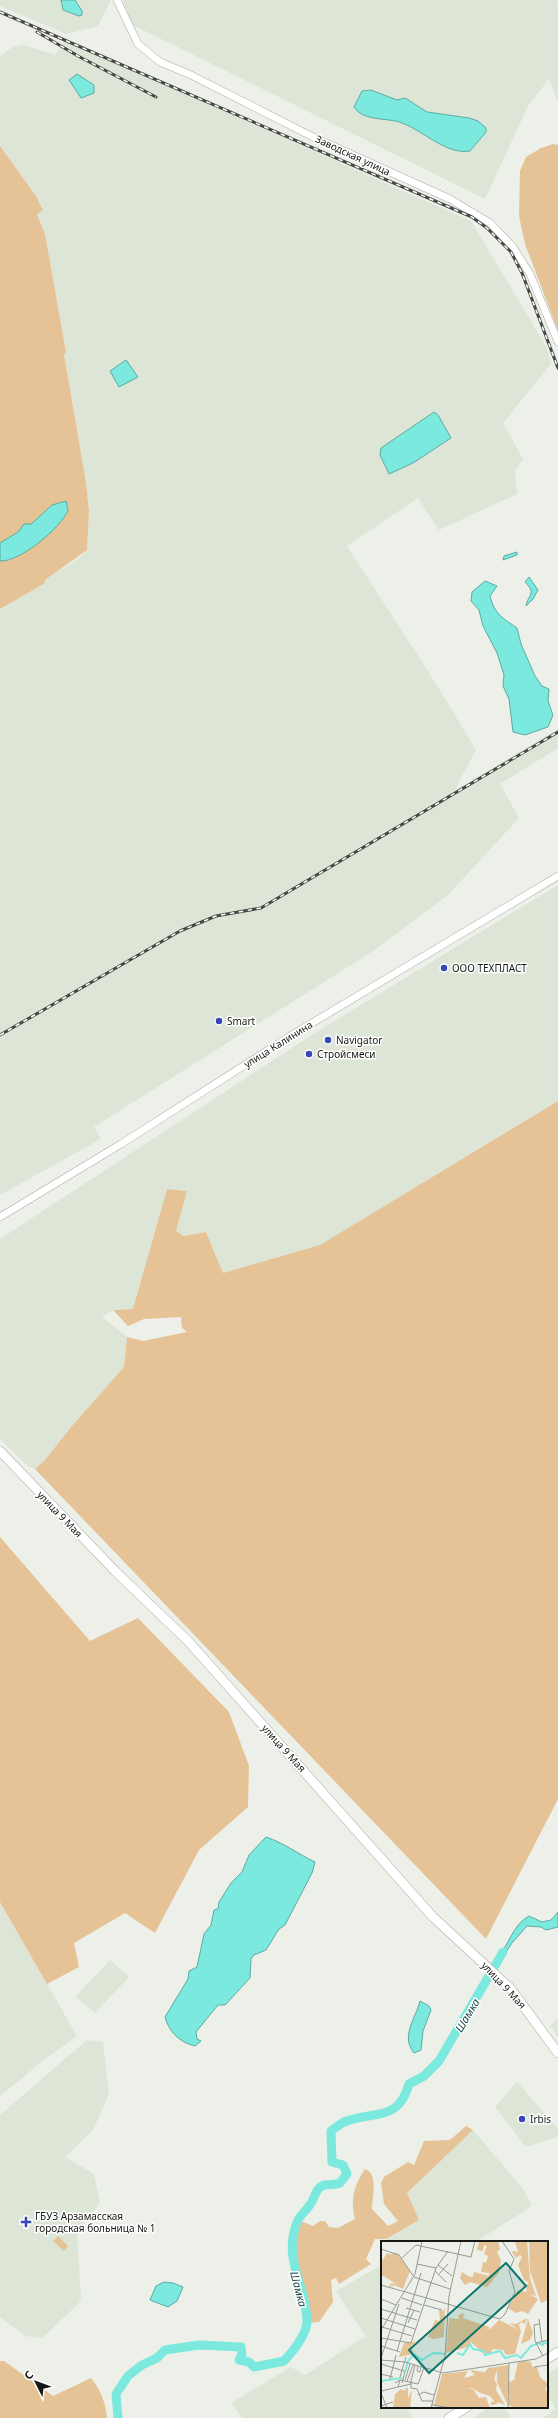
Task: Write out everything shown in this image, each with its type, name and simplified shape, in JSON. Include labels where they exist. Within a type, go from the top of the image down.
[{"type":"main road","name":"улица 9 Мая","points":[[0,1451],[116,1572],[189,1642],[433,1917],[497,1974],[524,2005],[558,2053]]},
{"type":"main road","points":[[548,2358],[558,2352]]},
{"type":"main road","points":[[449,2418],[465,2408]]},
{"type":"street","name":"Заводская улица","points":[[118,0],[138,44],[160,62],[191,75],[313,137],[450,199],[490,223],[513,247],[530,274],[558,342]]},
{"type":"street","name":"улица Калинина","points":[[0,1217],[121,1144],[287,1038],[558,876]]},
{"type":"shaded area","points":[[0,0],[111,0],[98,26],[66,34],[0,6]]},
{"type":"shaded area","points":[[123,0],[555,0],[558,1],[558,102],[549,79],[528,106],[485,199],[131,24]]},
{"type":"shaded area","points":[[64,40],[471,221],[547,348],[551,364],[503,423],[523,459],[515,471],[517,494],[439,530],[418,498],[347,546],[433,679],[476,750],[454,791],[558,729],[558,748],[500,784],[519,818],[447,896],[370,953],[94,1127],[101,1139],[0,1195],[0,609],[82,556],[87,550],[89,512],[86,482],[64,355],[66,352],[45,234],[37,213],[43,210],[36,196],[0,146],[0,56],[13,47],[24,45],[55,55]]},
{"type":"shaded area","points":[[553,144],[558,145],[558,331],[525,244],[519,216],[520,171],[526,157],[541,148]]},
{"type":"shaded area","points":[[0,146],[36,196],[43,210],[37,214],[45,234],[66,352],[64,355],[86,482],[89,512],[87,550],[45,580],[45,583],[0,609]]},
{"type":"shaded area","points":[[558,885],[558,1101],[320,1245],[223,1273],[206,1232],[184,1236],[176,1231],[187,1191],[167,1189],[133,1309],[113,1310],[102,1317],[127,1337],[124,1367],[71,1427],[45,1460],[35,1469],[28,1466],[0,1439],[0,1239],[318,1031]]},
{"type":"shaded area","points":[[558,1101],[558,1799],[486,1939],[35,1469],[45,1460],[71,1427],[124,1367],[127,1337],[143,1341],[187,1332],[182,1328],[181,1317],[144,1319],[128,1326],[113,1310],[133,1309],[167,1189],[187,1191],[176,1231],[184,1236],[206,1232],[223,1273],[320,1245]]},
{"type":"shaded area","points":[[0,1537],[90,1641],[138,1618],[229,1712],[249,1766],[248,1807],[199,1850],[155,1933],[125,1913],[74,1943],[79,1967],[47,1984],[0,1902]]},
{"type":"shaded area","points":[[0,1902],[77,2036],[45,2059],[0,2096]]},
{"type":"shaded area","points":[[110,1960],[129,1977],[95,2013],[75,1997]]},
{"type":"shaded area","points":[[558,2018],[558,2037],[550,2026]]},
{"type":"shaded area","points":[[87,2040],[103,2042],[109,2094],[93,2130],[65,2157],[94,2174],[100,2203],[77,2232],[81,2298],[79,2303],[42,2338],[25,2336],[0,2317],[0,2115]]},
{"type":"shaded area","points":[[517,2082],[558,2129],[558,2137],[526,2147],[495,2107]]},
{"type":"shaded area","points":[[466,2126],[473,2130],[407,2193],[419,2220],[386,2239],[375,2239],[366,2259],[371,2264],[339,2284],[336,2278],[331,2280],[333,2302],[319,2322],[307,2323],[304,2302],[293,2266],[295,2235],[299,2220],[313,2226],[320,2221],[325,2221],[329,2227],[338,2228],[355,2219],[353,2205],[354,2193],[358,2181],[365,2169],[372,2176],[374,2186],[372,2209],[388,2226],[398,2221],[384,2204],[381,2183],[384,2177],[408,2162],[414,2165],[424,2141],[450,2140]]},
{"type":"shaded area","points":[[473,2130],[524,2190],[532,2206],[480,2239],[481,2241],[387,2241],[386,2239],[419,2220],[407,2193]]},
{"type":"shaded area","points":[[58,2236],[68,2246],[64,2251],[53,2241]]},
{"type":"shaded area","points":[[381,2266],[381,2408],[408,2408],[413,2418],[242,2418],[231,2403],[291,2367],[305,2375],[366,2336],[336,2291]]},
{"type":"shaded area","points":[[0,2361],[4,2361],[53,2396],[91,2378],[102,2396],[107,2418],[0,2418]]},
{"type":"shaded area","points":[[558,2367],[558,2418],[543,2418],[556,2409],[548,2397],[548,2373]]},
{"type":"shaded area","points":[[488,2408],[505,2408],[511,2418],[473,2418]]},
{"type":"water","points":[[61,0],[75,0],[82,11],[82,15],[79,16],[63,10]]},
{"type":"water","points":[[77,74],[94,85],[94,93],[81,98],[69,80]]},
{"type":"water","points":[[371,90],[397,100],[405,98],[427,112],[469,118],[478,121],[486,128],[486,132],[470,151],[452,149],[435,142],[402,123],[370,117],[358,112],[354,107],[362,91]]},
{"type":"water","points":[[126,360],[138,377],[119,387],[110,371]]},
{"type":"water","points":[[434,412],[438,415],[451,438],[413,463],[389,474],[380,455],[381,448]]},
{"type":"water","points":[[66,501],[68,510],[57,526],[49,534],[39,543],[18,556],[0,561],[0,543],[18,532],[24,524],[31,524],[52,505]]},
{"type":"water","points":[[517,552],[517,555],[503,560],[504,556]]},
{"type":"water","points":[[529,577],[538,590],[533,599],[526,606],[531,594],[529,586],[525,582]]},
{"type":"water","points":[[485,581],[497,586],[490,596],[494,607],[500,615],[517,628],[521,644],[535,676],[542,686],[549,689],[548,701],[553,715],[548,727],[525,735],[513,732],[509,699],[503,686],[504,675],[497,653],[483,626],[479,610],[471,601],[472,592]]},
{"type":"water","points":[[266,1837],[279,1842],[315,1862],[312,1873],[285,1925],[279,1929],[266,1950],[254,1955],[251,1959],[250,1978],[225,2005],[218,2005],[196,2032],[197,2039],[201,2041],[195,2046],[189,2044],[184,2042],[172,2032],[165,2017],[188,1979],[189,1971],[197,1967],[204,1934],[211,1925],[214,1910],[218,1909],[219,1902],[231,1883],[242,1872],[249,1855]]},
{"type":"water","points":[[558,1912],[558,1927],[546,1930],[541,1927],[527,1926],[512,1943],[498,1964],[495,1961],[518,1925],[523,1920],[529,1916],[542,1922],[551,1920]]},
{"type":"water","points":[[420,2001],[429,2006],[431,2010],[423,2031],[421,2050],[414,2053],[408,2040],[410,2027]]},
{"type":"water","points":[[164,2282],[173,2283],[183,2287],[177,2301],[168,2307],[150,2300],[156,2286]]},
{"type":"waterway","name":"Шамка","points":[[118,2418],[116,2394],[128,2376],[142,2365],[157,2358],[165,2350],[199,2345],[241,2347],[242,2355],[239,2360],[249,2362],[254,2367],[284,2361],[291,2353],[302,2338],[307,2322],[306,2309],[293,2260],[292,2247],[298,2220],[310,2205],[320,2187],[340,2183],[347,2174],[343,2165],[332,2162],[331,2131],[344,2122],[384,2113],[392,2110],[398,2105],[409,2084],[424,2076],[439,2061],[503,1952]]},
{"type":"railway","points":[[0,12],[472,217],[487,228],[511,252],[522,273],[558,368]]},
{"type":"railway","points":[[37,32],[78,56],[156,97]]},
{"type":"railway","points":[[0,1035],[180,931],[216,916],[261,908],[558,732]]},
{"type":"place","name":"ООО ТЕХПЛАСТ","points":[[444,968]]},
{"type":"place","name":"Smart","points":[[219,1021]]},
{"type":"place","name":"Navigator","points":[[328,1040]]},
{"type":"place","name":"Стройсмеси","points":[[309,1054]]},
{"type":"place","name":"Irbis","points":[[522,2119]]},
{"type":"place","name":"ГБУЗ Арзамасская городская больница № 1","points":[[26,2222]]}]
